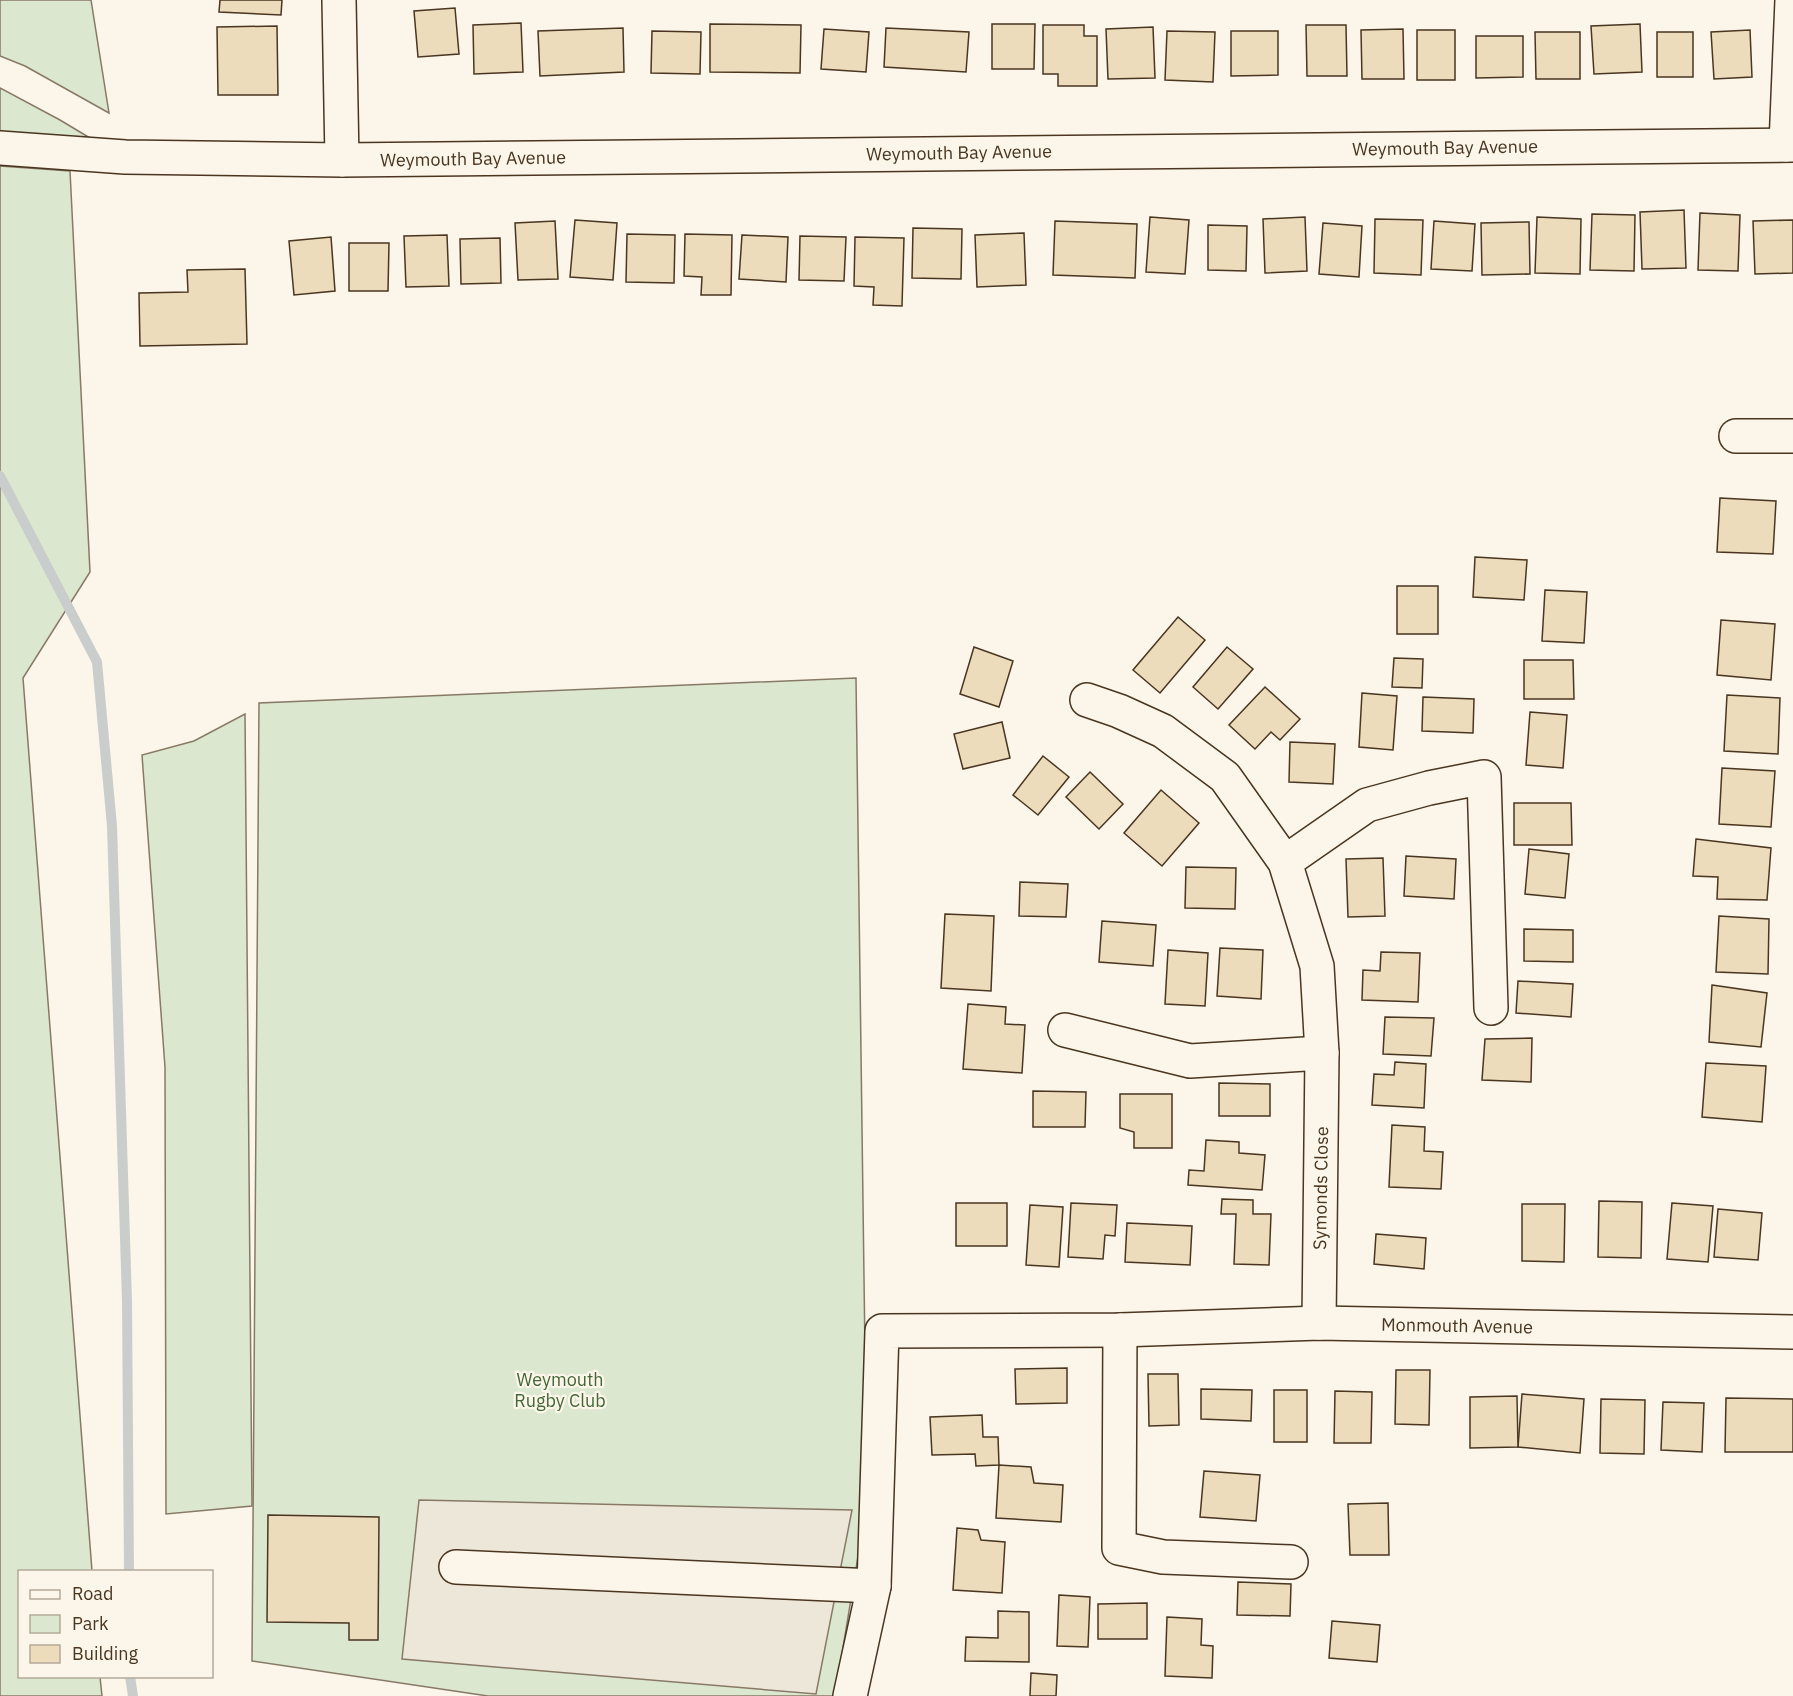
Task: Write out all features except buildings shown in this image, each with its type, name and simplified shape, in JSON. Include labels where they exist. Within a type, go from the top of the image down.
[{"type":"street","points":[[339,0],[342,160]]},
{"type":"street","points":[[1790,145],[1792,0]]},
{"type":"street","name":"Weymouth Bay Avenue","points":[[0,148],[125,157],[342,160],[1790,145]]},
{"type":"street","points":[[1736,436],[1793,436]]},
{"type":"street","name":"Symonds Close","points":[[1088,700],[1163,731],[1225,777],[1285,862],[1317,966],[1322,1053],[1319,1323]]},
{"type":"street","points":[[1285,862],[1367,805],[1429,788],[1484,777],[1491,1008]]},
{"type":"street","points":[[1065,1030],[1190,1060],[1322,1053]]},
{"type":"street","name":"Monmouth Avenue","points":[[874,1586],[882,1331],[1120,1330],[1319,1323],[1793,1332]]},
{"type":"street","points":[[1120,1330],[1119,1548],[1163,1557],[1292,1562]]},
{"type":"street","points":[[456,1567],[874,1586],[850,1696]]},
{"type":"green space","points":[[0,0],[91,0],[109,113],[25,66],[0,56]]},
{"type":"green space","points":[[0,88],[60,120],[100,144],[0,136]]},
{"type":"green space","points":[[0,166],[70,171],[90,572],[23,678],[92,1570],[18,1570],[18,1678],[100,1678],[102,1696],[0,1696]]},
{"type":"green space","name":"Weymouth Rugby Club","points":[[856,678],[867,1502],[835,1696],[488,1696],[252,1661],[259,703]]},
{"type":"green space","points":[[245,714],[252,1506],[166,1514],[165,1067],[142,755],[194,741]]},
{"type":"shaded area","points":[[419,1500],[852,1510],[816,1694],[402,1659]]},
{"type":"waterway","points":[[0,476],[97,662],[112,826],[127,1301],[129,1570]]},
{"type":"waterway","points":[[130,1678],[133,1696]]}]
